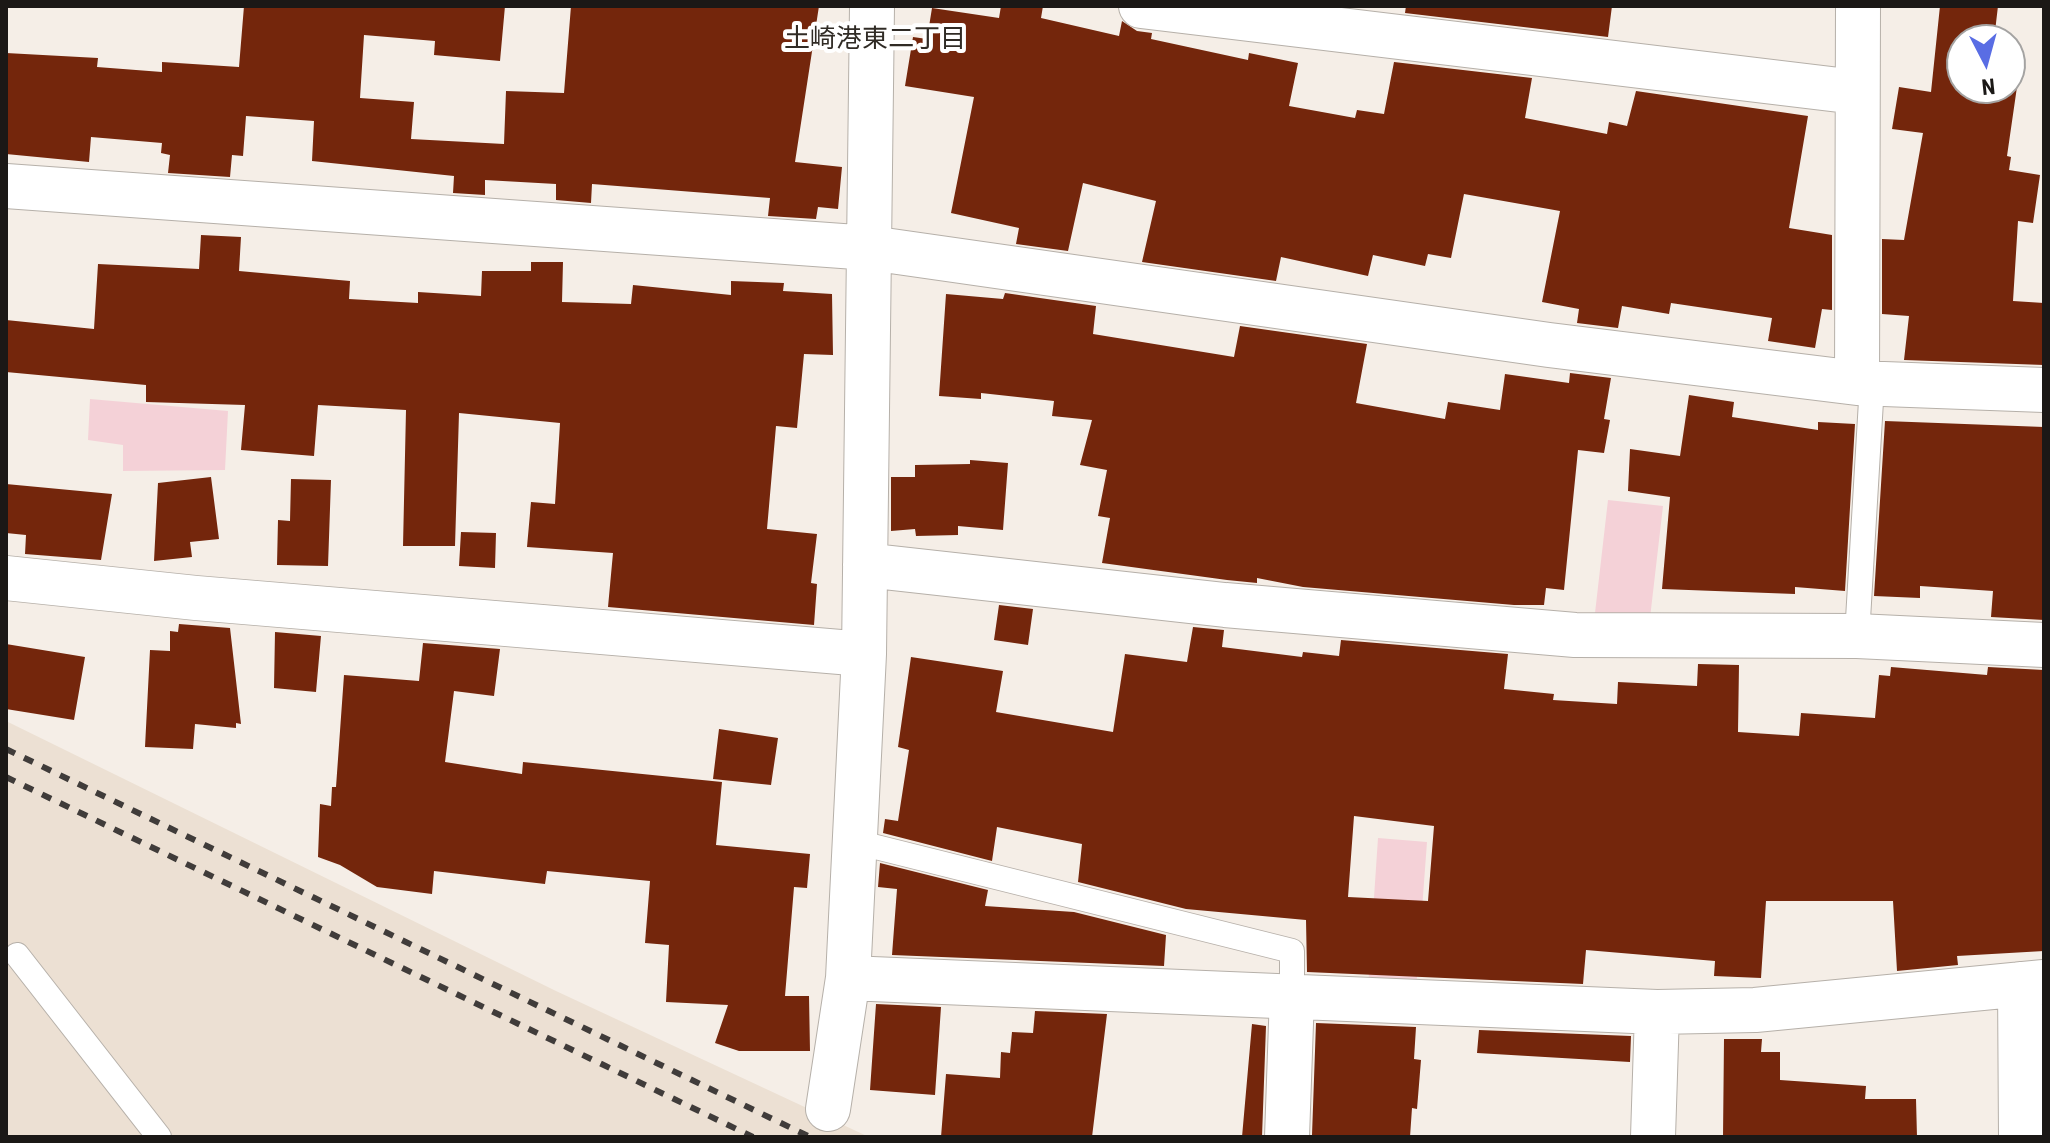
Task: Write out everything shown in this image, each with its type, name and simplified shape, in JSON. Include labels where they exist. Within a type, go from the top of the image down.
[{"type":"street","points":[[828,1109],[848,978],[864,654],[872,6]]},
{"type":"street","points":[[1141,6],[1856,92]]},
{"type":"street","points":[[1858,6],[1856,92],[1865,383]]},
{"type":"street","points":[[6,186],[870,248],[1549,345],[1865,383],[2044,390]]},
{"type":"street","points":[[865,565],[1225,605],[1575,635],[1857,636],[2044,645]]},
{"type":"street","points":[[6,578],[212,599],[864,654]]},
{"type":"street","points":[[848,978],[1657,1012],[1755,1010],[2032,983],[2021,1137]]},
{"type":"street","points":[[1287,1137],[1292,995]]},
{"type":"street","points":[[1653,1137],[1657,1012]]},
{"type":"lane","points":[[1857,636],[1865,383]]},
{"type":"lane","points":[[856,842],[1292,951],[1292,995]]},
{"type":"lane","points":[[17,955],[159,1137]]},
{"type":"shaded area","points":[[90,399],[228,411],[225,470],[123,471],[123,445],[88,440]]},
{"type":"shaded area","points":[[1608,500],[1663,506],[1650,618],[1595,613]]},
{"type":"shaded area","points":[[6,721],[556,991],[869,1137],[6,1137]]},
{"type":"shaded area","points":[[1378,838],[1427,842],[1416,990],[1368,987]]},
{"type":"building","points":[[244,6],[505,6],[500,61],[434,55],[435,41],[364,35],[360,98],[414,102],[411,139],[504,144],[506,91],[564,93],[571,6],[819,6],[795,162],[842,167],[838,209],[818,207],[816,219],[768,216],[770,198],[592,184],[591,203],[556,200],[556,184],[485,180],[485,195],[453,193],[454,176],[312,161],[314,121],[246,116],[243,156],[232,155],[230,177],[168,173],[170,155],[161,153],[162,143],[91,137],[89,162],[6,154],[6,53],[98,58],[97,67],[162,72],[162,62],[239,67]]},
{"type":"building","points":[[1001,6],[1043,6],[1041,18],[1119,36],[1122,21],[1137,31],[1152,33],[1151,39],[1248,60],[1249,53],[1298,63],[1289,106],[1355,118],[1357,110],[1384,114],[1394,62],[1532,78],[1525,118],[1607,134],[1609,122],[1627,126],[1636,91],[1808,116],[1789,228],[1832,235],[1832,310],[1822,309],[1815,348],[1768,341],[1772,318],[1671,303],[1669,314],[1622,306],[1618,328],[1577,323],[1579,309],[1542,302],[1560,211],[1464,194],[1451,258],[1428,254],[1425,266],[1373,255],[1368,276],[1281,257],[1276,281],[1142,262],[1156,201],[1083,183],[1068,251],[1016,244],[1019,228],[951,213],[974,97],[905,86],[913,37],[927,39],[932,8],[999,18]]},
{"type":"building","points":[[1406,6],[1612,6],[1608,37],[1405,13]]},
{"type":"building","points":[[1940,6],[1998,6],[1996,24],[1946,24],[1946,104],[2015,104],[2007,156],[2011,157],[2009,170],[2040,175],[2033,223],[2018,221],[2013,301],[2044,303],[2044,365],[1904,360],[1909,316],[1882,314],[1882,239],[1904,240],[1923,133],[1892,129],[1899,87],[1931,92]]},
{"type":"building","points":[[201,235],[241,237],[239,271],[350,281],[349,299],[418,303],[418,292],[481,296],[482,271],[531,271],[531,262],[563,262],[562,302],[631,304],[633,285],[731,295],[731,281],[784,283],[783,291],[832,294],[833,355],[804,354],[797,428],[776,426],[767,529],[817,534],[811,583],[817,584],[814,625],[608,607],[613,553],[527,547],[531,502],[555,504],[560,423],[459,413],[455,546],[403,546],[406,410],[318,405],[314,456],[241,450],[245,405],[146,402],[146,385],[6,372],[6,320],[94,329],[98,264],[199,269]]},
{"type":"building","points":[[1005,293],[1096,306],[1093,334],[1234,357],[1240,326],[1367,344],[1356,403],[1445,419],[1448,402],[1500,410],[1505,374],[1569,383],[1570,373],[1611,378],[1604,419],[1610,420],[1604,453],[1578,450],[1564,590],[1546,588],[1544,605],[1514,605],[1303,587],[1257,578],[1257,583],[1227,580],[1102,563],[1110,518],[1098,516],[1107,470],[1080,465],[1092,420],[1052,416],[1054,401],[981,393],[981,399],[939,396],[946,294],[1003,299]]},
{"type":"building","points":[[1689,395],[1734,402],[1732,417],[1818,430],[1818,422],[1855,424],[1845,591],[1795,587],[1795,594],[1662,589],[1670,497],[1628,491],[1630,449],[1680,456]]},
{"type":"building","points":[[1885,421],[2044,427],[2044,620],[1991,617],[1993,591],[1920,586],[1920,598],[1874,596]]},
{"type":"building","points":[[970,460],[1008,463],[1003,530],[958,526],[958,535],[916,536],[915,529],[891,531],[891,477],[915,477],[915,465],[970,464]]},
{"type":"building","points":[[211,477],[219,539],[190,542],[192,557],[154,561],[158,483]]},
{"type":"building","points":[[291,479],[331,480],[328,566],[277,565],[278,520],[290,521]]},
{"type":"building","points":[[6,484],[112,494],[101,560],[25,554],[26,535],[6,533]]},
{"type":"building","points":[[461,532],[496,533],[495,568],[459,566]]},
{"type":"building","points":[[999,605],[1033,609],[1028,645],[994,640]]},
{"type":"building","points":[[179,624],[230,628],[241,724],[236,723],[236,728],[195,724],[193,749],[145,747],[150,650],[170,651],[170,631],[178,632]]},
{"type":"building","points":[[1193,627],[1224,630],[1222,647],[1302,657],[1303,652],[1339,656],[1341,640],[1508,654],[1504,689],[1554,694],[1553,700],[1617,704],[1618,682],[1697,686],[1698,664],[1739,665],[1738,732],[1799,736],[1801,713],[1875,718],[1879,675],[1890,676],[1891,667],[1987,675],[1988,667],[2044,670],[2044,951],[1957,956],[1958,965],[1897,971],[1893,901],[1766,901],[1761,978],[1714,976],[1715,961],[1586,950],[1583,984],[1307,972],[1306,920],[1186,909],[1078,882],[1082,844],[997,827],[992,861],[883,833],[885,819],[898,821],[909,750],[898,747],[911,657],[1003,671],[996,712],[1113,732],[1125,654],[1187,662]],"holes":[[[1354,816],[1434,826],[1428,901],[1348,897]]]},
{"type":"building","points":[[275,632],[321,636],[316,692],[274,688]]},
{"type":"building","points":[[423,643],[500,649],[494,696],[454,691],[445,762],[522,774],[523,762],[722,782],[716,845],[810,854],[807,888],[794,887],[785,996],[809,996],[810,1051],[739,1051],[715,1043],[728,1005],[666,1002],[669,945],[645,943],[650,881],[547,871],[545,884],[434,871],[432,894],[377,887],[340,865],[318,857],[320,804],[331,806],[332,787],[336,787],[344,675],[419,681]]},
{"type":"building","points":[[6,644],[85,657],[74,720],[6,709]]},
{"type":"building","points":[[719,729],[778,738],[771,785],[713,779]]},
{"type":"building","points":[[880,863],[988,890],[985,906],[1074,912],[1166,935],[1164,966],[892,955],[897,889],[878,887]]},
{"type":"building","points":[[876,1004],[941,1007],[935,1095],[870,1090]]},
{"type":"building","points":[[1035,1011],[1107,1014],[1092,1137],[941,1137],[946,1074],[1000,1078],[1001,1052],[1010,1053],[1012,1032],[1033,1033]]},
{"type":"building","points":[[1316,1023],[1416,1027],[1414,1059],[1421,1060],[1417,1109],[1412,1108],[1410,1137],[1312,1135]]},
{"type":"building","points":[[1252,1024],[1266,1026],[1262,1137],[1242,1137]]},
{"type":"building","points":[[1479,1030],[1631,1036],[1630,1062],[1477,1053]]},
{"type":"building","points":[[1724,1039],[1762,1039],[1761,1052],[1780,1052],[1780,1080],[1866,1086],[1865,1099],[1916,1099],[1917,1137],[1723,1137]]},
{"type":"railway","points":[[6,749],[810,1137]]},
{"type":"railway","points":[[6,777],[753,1137]]},
{"type":"district","name":"土崎港東二丁目","points":[[875,40]]}]
